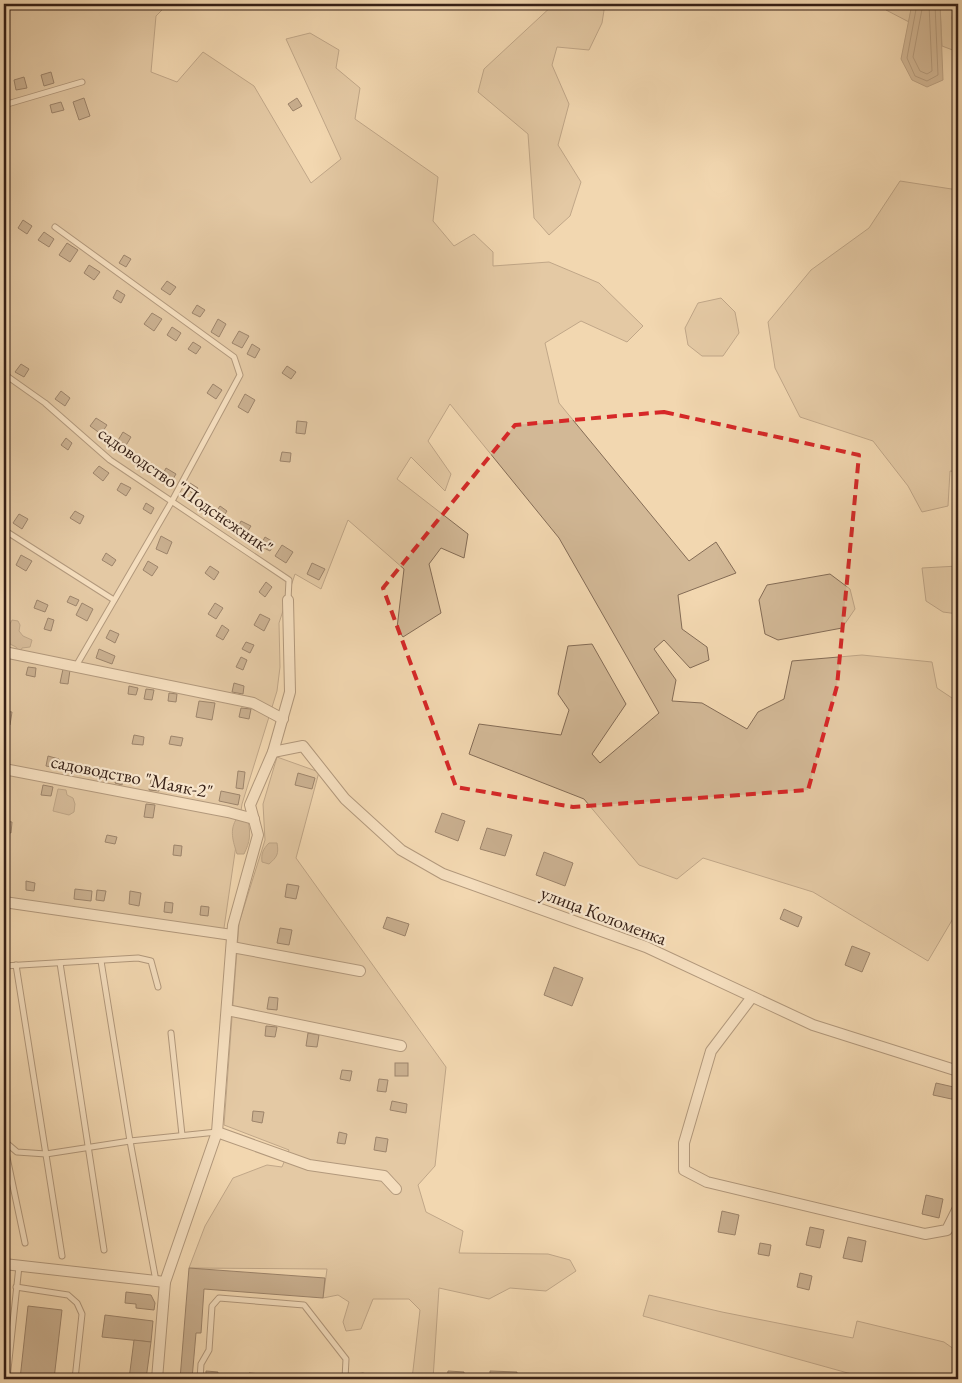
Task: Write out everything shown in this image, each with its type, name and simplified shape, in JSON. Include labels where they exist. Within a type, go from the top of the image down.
[{"type":"street","points":[[156,1379],[160,1282],[217,1132],[233,925],[258,835],[250,805],[273,752],[290,692],[288,600]]},
{"type":"street","points":[[4,652],[253,703],[282,718]]},
{"type":"street","name":"улица Коломенка","points":[[273,752],[303,746],[345,799],[401,850],[443,874],[646,947],[813,1025],[958,1071]]},
{"type":"street","name":"садоводство \"Маяк-2\"","points":[[4,769],[228,812],[254,819]]},
{"type":"street","points":[[4,902],[232,934]]},
{"type":"street","points":[[232,947],[360,971]]},
{"type":"street","points":[[752,997],[711,1051],[684,1143],[684,1170],[708,1182],[925,1234],[947,1230],[958,1208]]},
{"type":"street","points":[[227,1010],[401,1046]]},
{"type":"street","points":[[217,1132],[309,1165],[384,1176],[396,1189]]},
{"type":"street","points":[[4,1264],[160,1282]]},
{"type":"lane","points":[[4,105],[82,82]]},
{"type":"lane","points":[[55,227],[234,357],[240,375],[172,501],[76,666]]},
{"type":"lane","name":"садоводство \"Подснежник\"","points":[[4,374],[45,403],[110,460],[289,580],[288,600]]},
{"type":"lane","points":[[4,530],[114,600]]},
{"type":"lane","points":[[4,966],[138,958],[151,961],[158,987]]},
{"type":"lane","points":[[101,961],[130,1141],[160,1282]]},
{"type":"lane","points":[[60,963],[104,1250]]},
{"type":"lane","points":[[16,965],[62,1256]]},
{"type":"lane","points":[[171,1032],[182,1136]]},
{"type":"lane","points":[[4,1142],[17,1152],[46,1154],[130,1141],[217,1132]]},
{"type":"lane","points":[[4,1142],[25,1243]]},
{"type":"lane","points":[[7,1379],[18,1266]]},
{"type":"lane","points":[[16,1287],[68,1295],[77,1303],[82,1314],[75,1379]]},
{"type":"lane","points":[[200,1379],[201,1364],[209,1350],[212,1306],[219,1298],[304,1305],[346,1359],[345,1379],[363,1376],[368,1379]]},
{"type":"highlighted area","points":[[664,412],[859,455],[837,686],[808,790],[573,807],[456,787],[383,588],[515,425]]},
{"type":"shaded area","points":[[4,4],[168,4],[156,16],[151,72],[177,82],[203,52],[254,86],[311,183],[341,159],[286,39],[310,33],[339,50],[336,68],[360,88],[355,119],[438,177],[433,221],[454,246],[474,234],[493,252],[493,266],[549,262],[599,283],[643,326],[627,342],[581,321],[545,343],[559,403],[689,561],[716,542],[736,573],[678,595],[682,629],[707,647],[709,660],[690,668],[664,640],[654,649],[676,680],[672,701],[702,703],[747,729],[758,712],[784,699],[792,661],[862,655],[932,662],[937,688],[958,702],[958,910],[928,961],[813,892],[703,858],[677,879],[639,865],[584,799],[469,754],[479,724],[561,735],[569,710],[558,694],[568,646],[592,644],[626,704],[592,754],[600,763],[659,713],[559,538],[450,404],[428,441],[451,474],[445,491],[411,457],[397,479],[468,534],[464,558],[441,548],[429,564],[441,613],[403,637],[397,628],[404,569],[348,520],[321,589],[295,574],[279,623],[280,667],[277,691],[242,804],[223,935],[4,901]]},
{"type":"shaded area","points":[[554,4],[605,4],[602,23],[589,50],[557,47],[552,65],[569,104],[558,145],[581,182],[570,216],[549,235],[534,218],[528,134],[478,92],[484,69]]},
{"type":"shaded area","points":[[883,4],[912,4],[909,22],[886,10]]},
{"type":"shaded area","points":[[940,4],[954,4],[952,18],[958,52],[942,46]]},
{"type":"shaded area","points":[[900,181],[958,190],[958,472],[950,471],[948,506],[922,512],[908,486],[873,441],[800,417],[775,368],[768,322],[811,270],[869,228]]},
{"type":"shaded area","points":[[721,298],[735,312],[739,333],[723,356],[702,356],[688,345],[685,328],[698,303]]},
{"type":"shaded area","points":[[958,566],[958,614],[943,612],[926,601],[922,568]]},
{"type":"shaded area","points":[[830,574],[850,589],[855,609],[842,628],[778,640],[765,634],[759,600],[767,585]]},
{"type":"shaded area","points":[[277,757],[319,772],[296,858],[446,1067],[435,1166],[418,1185],[426,1212],[463,1231],[459,1253],[548,1254],[570,1260],[576,1271],[546,1291],[510,1288],[489,1299],[439,1288],[433,1379],[412,1379],[420,1310],[409,1299],[373,1299],[361,1329],[346,1331],[343,1322],[349,1302],[338,1295],[323,1298],[327,1269],[189,1268],[205,1226],[233,1178],[267,1165],[282,1167],[289,1150],[224,1125],[239,923],[265,840],[263,804]]},
{"type":"shaded area","points":[[649,1295],[722,1312],[853,1338],[857,1321],[944,1342],[958,1352],[958,1379],[855,1379],[855,1375],[643,1316]]},
{"type":"water","points":[[912,4],[940,4],[943,80],[927,87],[912,80],[901,59]]},
{"type":"water","points":[[12,620],[18,621],[20,625],[19,631],[23,636],[32,640],[30,647],[18,650],[10,644],[10,624]]},
{"type":"water","points":[[58,789],[66,790],[67,795],[73,798],[75,804],[74,812],[69,815],[53,811]]},
{"type":"water","points":[[237,818],[248,821],[249,826],[248,846],[244,854],[237,854],[233,840],[232,831]]},
{"type":"water","points":[[269,843],[277,843],[278,850],[276,857],[269,864],[262,862],[262,859],[265,847]]},
{"type":"building","points":[[51,72],[54,83],[44,86],[41,75]]},
{"type":"building","points":[[24,77],[27,88],[16,90],[14,80]]},
{"type":"building","points":[[84,98],[90,116],[79,120],[73,102]]},
{"type":"building","points":[[297,98],[302,106],[293,111],[288,104]]},
{"type":"building","points":[[61,102],[64,110],[52,113],[50,105]]},
{"type":"building","points":[[23,220],[32,226],[27,234],[18,228]]},
{"type":"building","points":[[44,232],[54,239],[49,247],[38,240]]},
{"type":"building","points":[[67,243],[78,250],[70,262],[59,255]]},
{"type":"building","points":[[124,255],[131,259],[126,267],[119,263]]},
{"type":"building","points":[[89,265],[100,272],[94,280],[84,273]]},
{"type":"building","points":[[167,281],[176,287],[170,295],[161,289]]},
{"type":"building","points":[[117,290],[125,295],[121,303],[113,298]]},
{"type":"building","points":[[197,305],[205,310],[200,317],[192,313]]},
{"type":"building","points":[[152,313],[162,319],[154,331],[144,324]]},
{"type":"building","points":[[218,319],[226,324],[219,337],[211,332]]},
{"type":"building","points":[[172,327],[181,333],[176,341],[167,335]]},
{"type":"building","points":[[239,331],[249,336],[242,348],[232,343]]},
{"type":"building","points":[[193,342],[201,347],[196,354],[188,349]]},
{"type":"building","points":[[252,344],[260,349],[255,358],[247,354]]},
{"type":"building","points":[[21,364],[29,369],[24,377],[15,372]]},
{"type":"building","points":[[287,366],[296,372],[291,379],[282,373]]},
{"type":"building","points":[[213,384],[222,390],[216,399],[207,393]]},
{"type":"building","points":[[61,391],[70,398],[65,406],[55,399]]},
{"type":"building","points":[[245,394],[255,400],[248,413],[238,407]]},
{"type":"building","points":[[96,418],[107,425],[101,434],[90,426]]},
{"type":"building","points":[[297,421],[307,422],[305,434],[296,433]]},
{"type":"building","points":[[123,432],[131,437],[125,447],[117,442]]},
{"type":"building","points":[[66,438],[72,443],[68,450],[61,445]]},
{"type":"building","points":[[282,452],[291,453],[290,462],[280,461]]},
{"type":"building","points":[[99,466],[109,473],[103,481],[93,473]]},
{"type":"building","points":[[166,468],[176,474],[170,484],[161,478]]},
{"type":"building","points":[[121,483],[131,488],[126,496],[117,490]]},
{"type":"building","points":[[190,483],[198,488],[194,494],[186,489]]},
{"type":"building","points":[[146,503],[154,508],[151,514],[143,509]]},
{"type":"building","points":[[220,506],[227,511],[223,517],[216,512]]},
{"type":"building","points":[[75,511],[84,516],[80,524],[70,518]]},
{"type":"building","points":[[19,514],[28,519],[22,529],[13,523]]},
{"type":"building","points":[[241,521],[251,526],[246,534],[237,529]]},
{"type":"building","points":[[161,536],[172,542],[167,554],[156,549]]},
{"type":"building","points":[[265,537],[275,543],[270,551],[260,546]]},
{"type":"building","points":[[282,545],[293,552],[286,563],[275,556]]},
{"type":"building","points":[[106,553],[116,560],[112,566],[102,560]]},
{"type":"building","points":[[21,555],[32,561],[26,571],[16,565]]},
{"type":"building","points":[[148,561],[158,567],[152,576],[143,570]]},
{"type":"building","points":[[312,563],[325,569],[319,580],[307,574]]},
{"type":"building","points":[[210,566],[219,572],[214,580],[205,573]]},
{"type":"building","points":[[266,582],[272,587],[265,597],[259,592]]},
{"type":"building","points":[[70,596],[79,600],[76,606],[67,602]]},
{"type":"building","points":[[37,600],[48,605],[45,612],[34,608]]},
{"type":"building","points":[[82,603],[93,609],[87,621],[76,615]]},
{"type":"building","points":[[215,603],[223,608],[216,619],[208,614]]},
{"type":"building","points":[[260,614],[270,619],[264,631],[254,625]]},
{"type":"building","points":[[48,618],[54,620],[51,631],[44,629]]},
{"type":"building","points":[[222,625],[229,630],[223,640],[216,636]]},
{"type":"building","points":[[110,630],[119,634],[115,643],[106,638]]},
{"type":"building","points":[[246,642],[254,645],[250,653],[242,649]]},
{"type":"building","points":[[99,649],[115,656],[112,664],[96,658]]},
{"type":"building","points":[[241,657],[247,660],[243,670],[236,667]]},
{"type":"building","points":[[28,667],[36,668],[35,677],[26,675]]},
{"type":"building","points":[[63,669],[70,670],[68,684],[60,683]]},
{"type":"building","points":[[234,683],[244,686],[243,694],[232,692]]},
{"type":"building","points":[[129,686],[138,688],[136,695],[128,694]]},
{"type":"building","points":[[146,689],[154,690],[152,700],[144,699]]},
{"type":"building","points":[[169,693],[177,694],[176,702],[168,701]]},
{"type":"building","points":[[199,701],[215,703],[212,720],[196,717]]},
{"type":"building","points":[[241,708],[251,709],[249,719],[239,717]]},
{"type":"building","points":[[4,711],[12,712],[10,725],[4,724]]},
{"type":"building","points":[[134,735],[144,737],[143,745],[132,744]]},
{"type":"building","points":[[171,736],[183,738],[181,746],[169,744]]},
{"type":"building","points":[[48,756],[59,759],[57,768],[46,766]]},
{"type":"building","points":[[238,771],[245,772],[243,789],[236,788]]},
{"type":"building","points":[[298,773],[315,778],[312,789],[295,785]]},
{"type":"building","points":[[117,775],[124,776],[122,785],[115,783]]},
{"type":"building","points":[[151,780],[160,782],[159,791],[149,790]]},
{"type":"building","points":[[43,785],[53,787],[51,796],[41,795]]},
{"type":"building","points":[[221,791],[240,795],[238,805],[219,801]]},
{"type":"building","points":[[146,804],[155,805],[153,818],[144,817]]},
{"type":"building","points":[[442,813],[465,821],[458,841],[435,832]]},
{"type":"building","points":[[4,821],[12,822],[11,833],[4,832]]},
{"type":"building","points":[[487,828],[512,835],[505,856],[480,849]]},
{"type":"building","points":[[107,835],[117,837],[115,844],[105,842]]},
{"type":"building","points":[[174,845],[182,846],[181,856],[173,855]]},
{"type":"building","points":[[544,852],[573,863],[565,886],[536,875]]},
{"type":"building","points":[[26,881],[35,883],[34,891],[26,890]]},
{"type":"building","points":[[287,884],[299,886],[296,899],[285,897]]},
{"type":"building","points":[[75,889],[92,891],[91,901],[74,899]]},
{"type":"building","points":[[97,890],[106,891],[104,901],[96,900]]},
{"type":"building","points":[[130,891],[141,893],[139,906],[129,904]]},
{"type":"building","points":[[165,902],[173,903],[172,913],[164,912]]},
{"type":"building","points":[[201,906],[209,907],[208,916],[200,915]]},
{"type":"building","points":[[784,909],[802,917],[798,927],[780,919]]},
{"type":"building","points":[[387,917],[409,924],[405,936],[383,928]]},
{"type":"building","points":[[280,928],[292,930],[289,945],[277,943]]},
{"type":"building","points":[[852,946],[870,953],[862,972],[845,965]]},
{"type":"building","points":[[554,967],[583,978],[572,1006],[544,995]]},
{"type":"building","points":[[269,997],[278,998],[277,1010],[267,1009]]},
{"type":"building","points":[[266,1026],[277,1027],[275,1037],[265,1036]]},
{"type":"building","points":[[308,1033],[319,1035],[317,1047],[306,1046]]},
{"type":"building","points":[[395,1063],[408,1063],[408,1076],[395,1076]]},
{"type":"building","points":[[342,1070],[352,1071],[350,1081],[340,1079]]},
{"type":"building","points":[[379,1079],[388,1080],[386,1092],[377,1091]]},
{"type":"building","points":[[936,1083],[958,1088],[956,1100],[933,1095]]},
{"type":"building","points":[[392,1101],[407,1104],[406,1113],[390,1110]]},
{"type":"building","points":[[253,1111],[264,1112],[262,1123],[252,1121]]},
{"type":"building","points":[[339,1132],[347,1134],[345,1144],[337,1143]]},
{"type":"building","points":[[376,1137],[388,1139],[386,1152],[374,1150]]},
{"type":"building","points":[[926,1195],[943,1199],[939,1218],[922,1214]]},
{"type":"building","points":[[722,1211],[739,1215],[735,1235],[718,1232]]},
{"type":"building","points":[[810,1227],[824,1230],[820,1248],[806,1245]]},
{"type":"building","points":[[848,1237],[866,1241],[862,1262],[843,1258]]},
{"type":"building","points":[[760,1243],[771,1245],[769,1256],[758,1254]]},
{"type":"building","points":[[189,1268],[325,1278],[323,1298],[204,1289],[201,1333],[196,1333],[192,1379],[180,1379]]},
{"type":"building","points":[[800,1273],[812,1276],[809,1290],[797,1287]]},
{"type":"building","points":[[126,1292],[151,1295],[155,1303],[154,1310],[136,1308],[136,1304],[125,1303]]},
{"type":"building","points":[[28,1306],[62,1310],[54,1379],[20,1379]]},
{"type":"building","points":[[105,1315],[153,1321],[151,1342],[102,1337]]},
{"type":"building","points":[[134,1340],[151,1342],[146,1379],[129,1379]]},
{"type":"building","points":[[206,1371],[218,1372],[217,1379],[206,1379]]},
{"type":"building","points":[[448,1371],[464,1372],[464,1379],[447,1379]]},
{"type":"building","points":[[490,1371],[517,1372],[517,1379],[490,1379]]},
{"type":"building","points":[[249,1373],[261,1374],[261,1379],[248,1379]]}]
